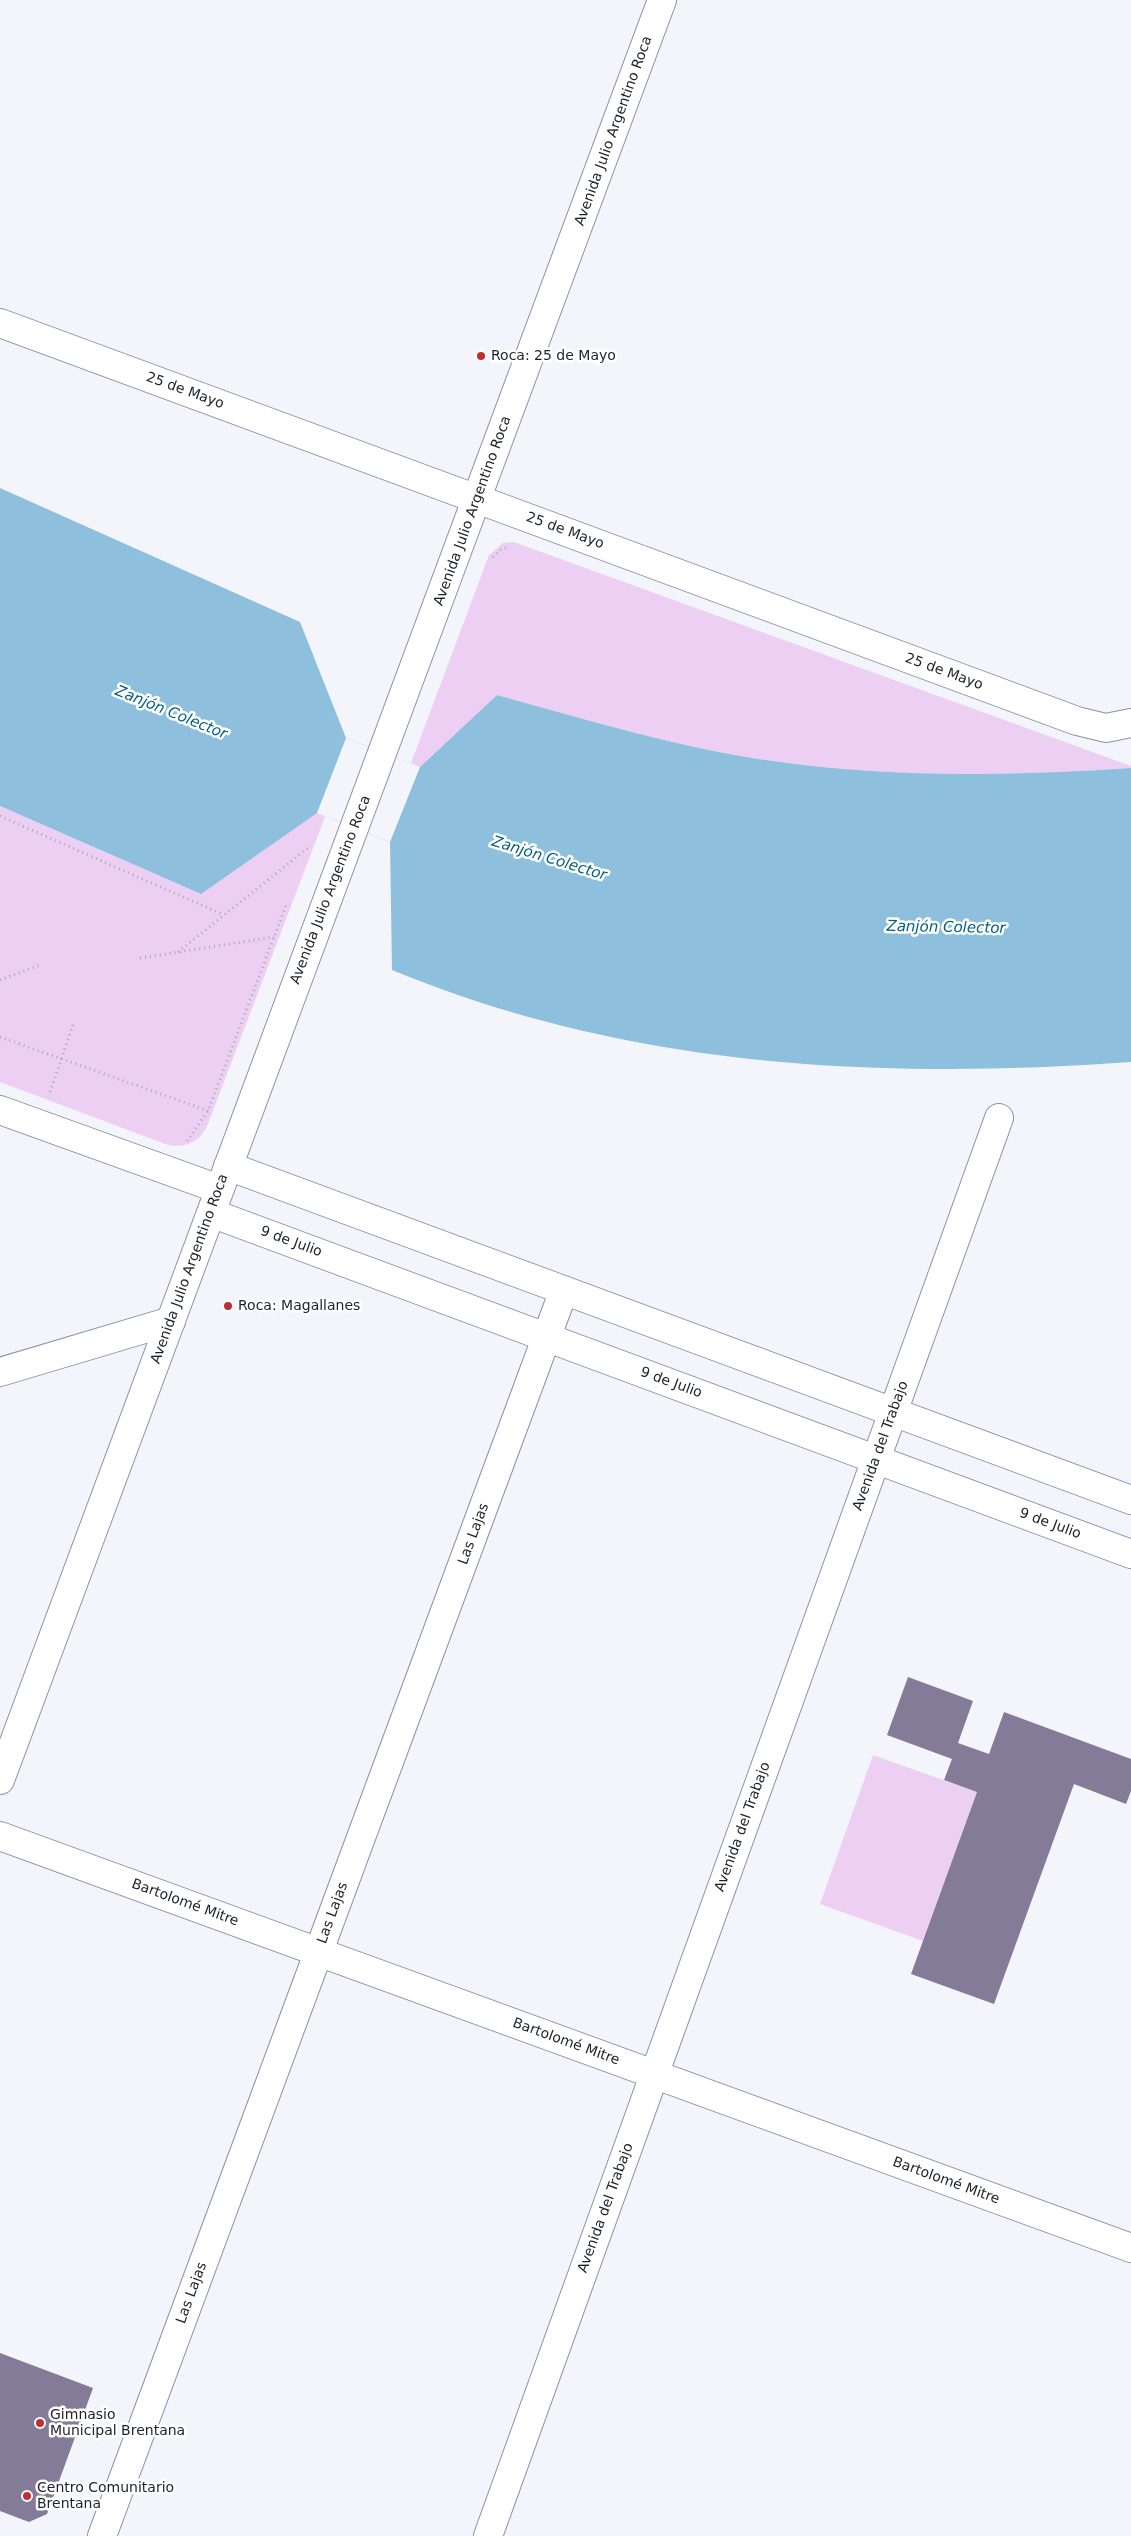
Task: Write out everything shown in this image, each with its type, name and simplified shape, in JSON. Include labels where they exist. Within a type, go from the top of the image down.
[{"type":"street","name":"Avenida Julio Argentino Roca","points":[[0,1780],[662,0]]},
{"type":"street","name":"25 de Mayo","points":[[0,323],[1077,721],[1106,728],[1131,722]]},
{"type":"street","name":"9 de Julio","points":[[0,1110],[219,1189],[564,1290],[1131,1500]]},
{"type":"street","name":"Avenida del Trabajo","points":[[488,2536],[999,1118]]},
{"type":"street","name":"9 de Julio","points":[[219,1189],[547,1337],[1131,1554]]},
{"type":"street","name":"Las Lajas","points":[[102,2536],[564,1290]]},
{"type":"street","points":[[0,1372],[171,1321]]},
{"type":"street","name":"Bartolomé Mitre","points":[[0,1836],[1131,2248]]},
{"type":"path","points":[[491,562],[500,550],[515,548]]},
{"type":"path","points":[[0,816],[224,915]]},
{"type":"path","points":[[305,856],[312,839]]},
{"type":"path","points":[[178,952],[309,847]]},
{"type":"path","points":[[183,1146],[208,1111],[288,901]]},
{"type":"path","points":[[140,958],[274,937]]},
{"type":"path","points":[[0,980],[40,965]]},
{"type":"path","points":[[47,1099],[74,1022]]},
{"type":"path","points":[[0,1036],[213,1113]]},
{"type":"shaded area","points":[[514,542],[1131,766],[1131,768],[1041,773],[952,774],[818,767],[703,749],[497,695],[420,767],[411,763],[489,555],[503,543]]},
{"type":"shaded area","points":[[0,563],[317,813],[325,817],[208,1124],[197,1139],[181,1146],[168,1145],[0,1082],[0,806],[201,894]]},
{"type":"shaded area","points":[[873,1755],[977,1792],[923,1941],[820,1904]]},
{"type":"water","name":"Zanjón Colector","points":[[0,488],[300,622],[346,738],[420,767],[497,695],[703,749],[818,767],[952,774],[1041,773],[1131,768],[1131,1062],[942,1069],[848,1067],[756,1060],[663,1047],[572,1028],[481,1003],[392,970],[390,842],[317,813],[201,894],[0,806]]},
{"type":"pier","points":[[346,738],[420,767],[390,842],[317,813]]},
{"type":"building","points":[[908,1677],[973,1701],[958,1743],[989,1754],[1004,1712],[1131,1759],[1131,1791],[1126,1804],[1074,1784],[994,2004],[911,1974],[977,1792],[944,1780],[952,1759],[887,1735]]},
{"type":"building","name":"Gimnasio Municipal Brentana","points":[[0,2353],[93,2388],[47,2514],[29,2522],[0,2511]]},
{"type":"place","name":"Roca: 25 de Mayo","points":[[481,356]]},
{"type":"place","name":"Roca: Magallanes","points":[[228,1306]]},
{"type":"place","name":"Gimnasio Municipal Brentana","points":[[40,2423]]},
{"type":"place","name":"Centro Comunitario Brentana","points":[[27,2496]]}]
